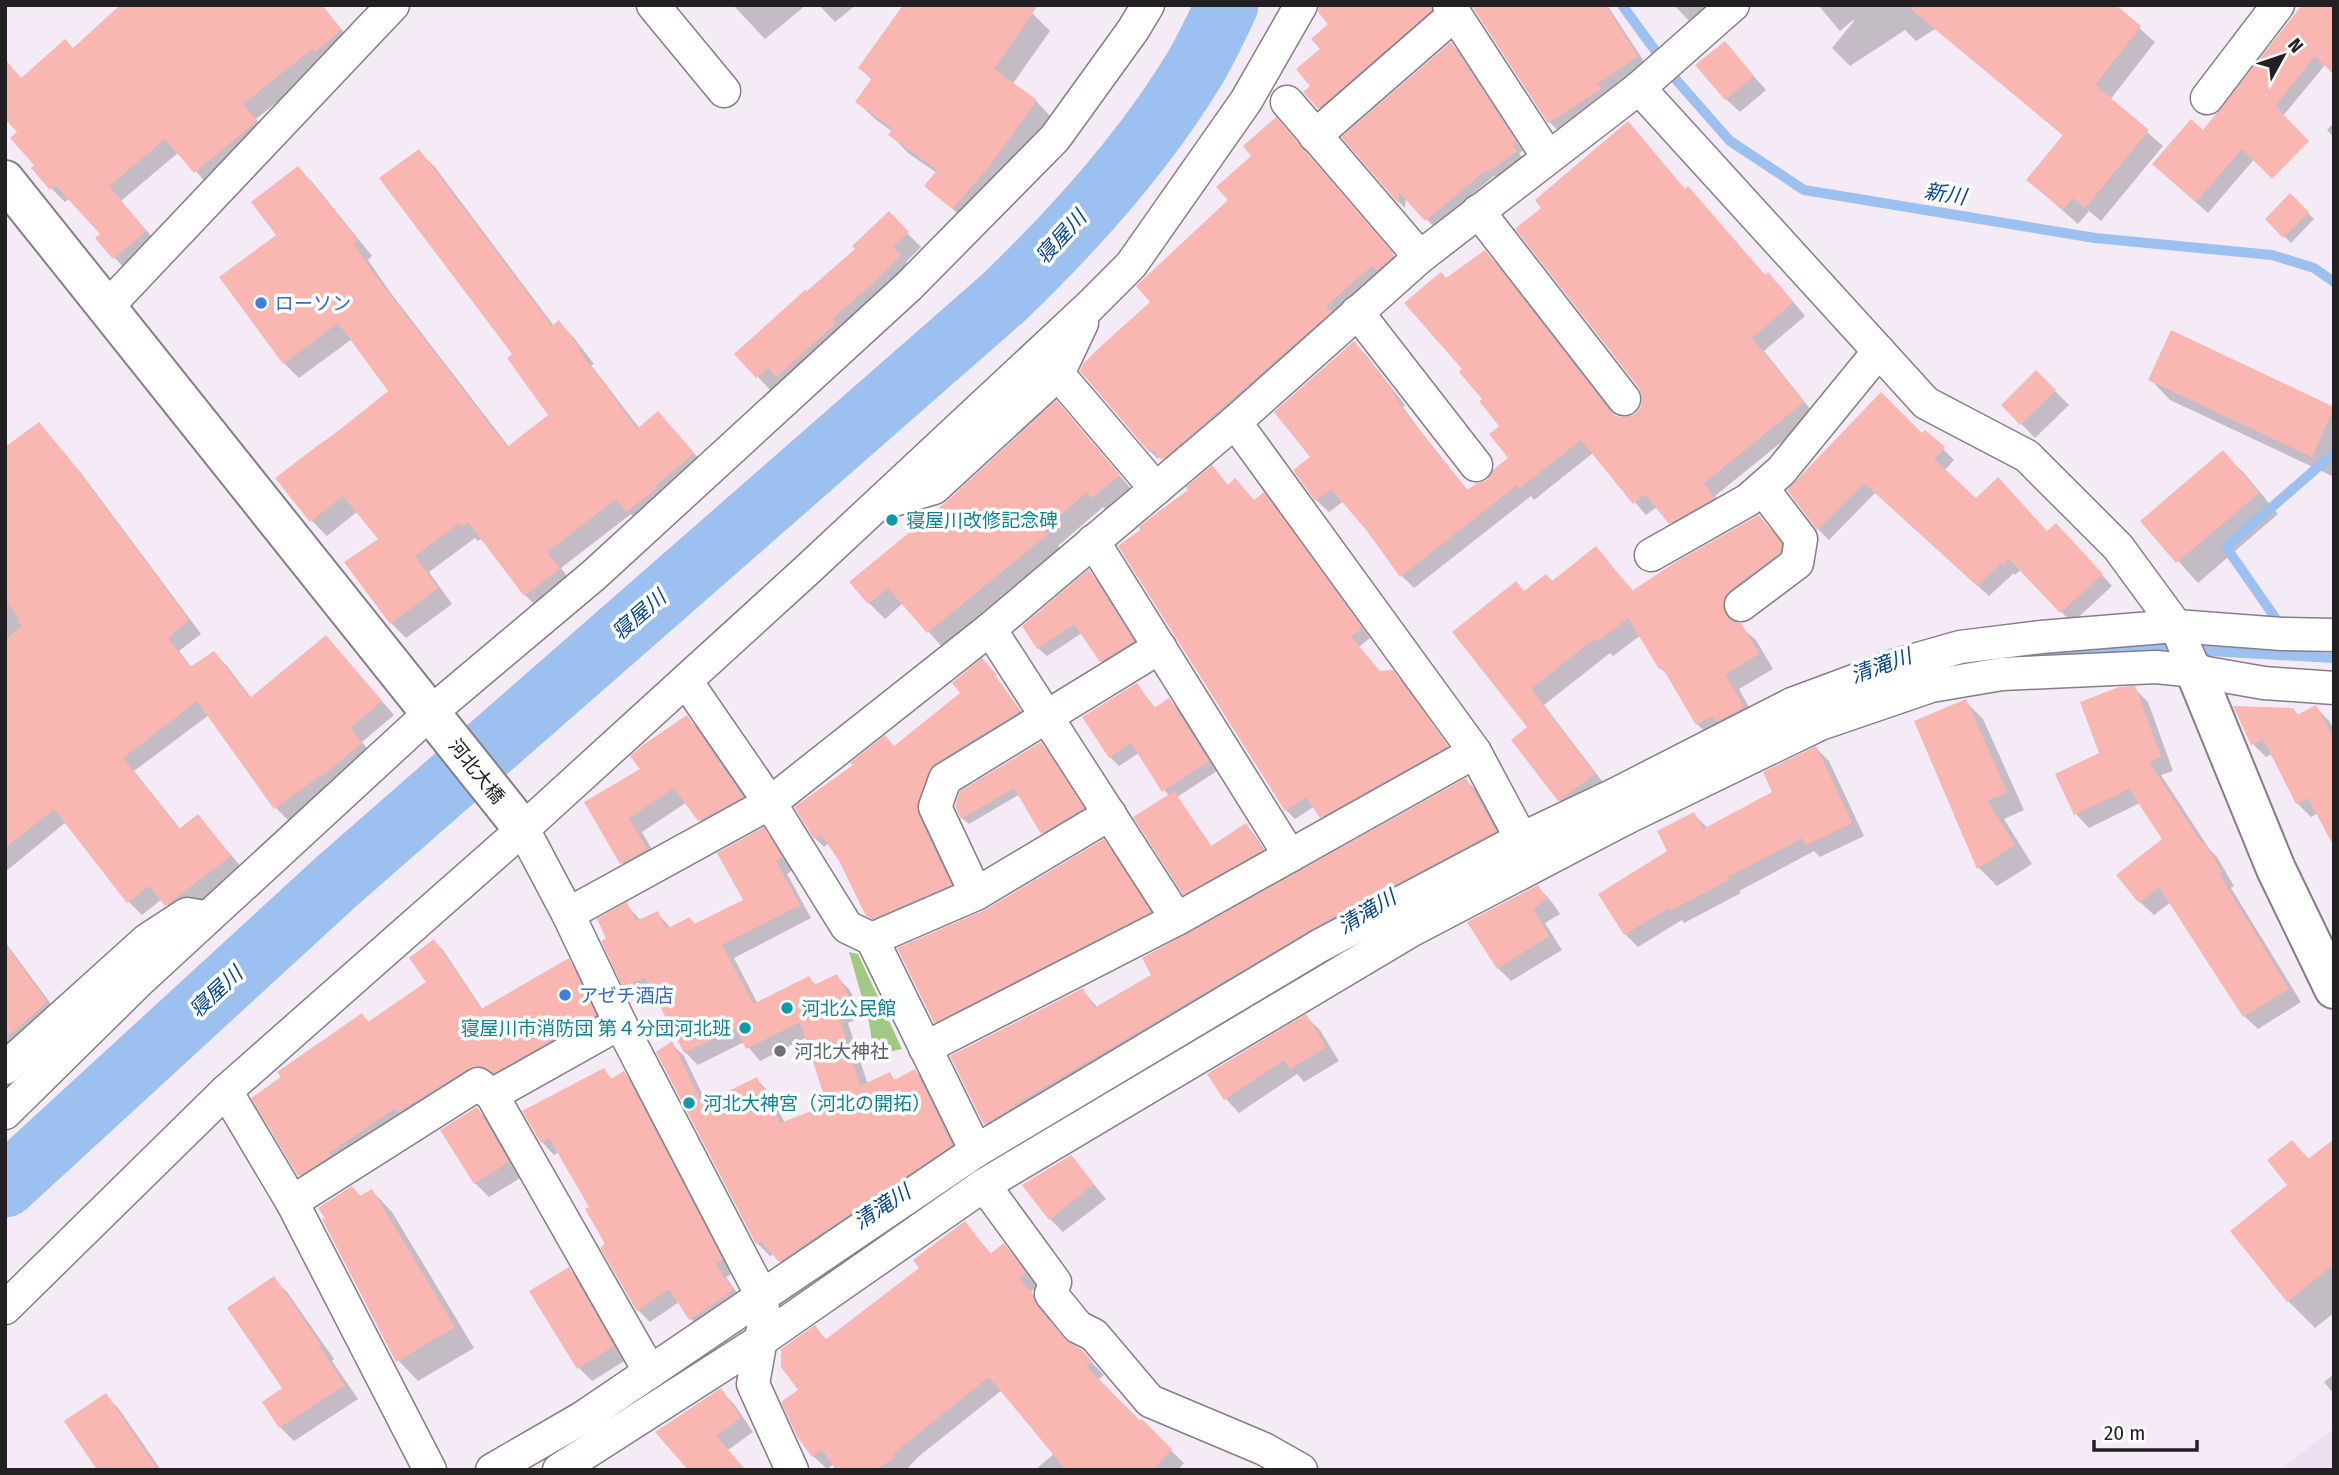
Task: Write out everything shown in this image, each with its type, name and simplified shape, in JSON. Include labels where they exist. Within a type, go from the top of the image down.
[{"type":"street","points":[[108,306],[393,5]]},
{"type":"street","points":[[653,5],[724,90]]},
{"type":"street","points":[[5,1113],[138,982],[435,720],[909,286],[1055,138],[1148,5]]},
{"type":"street","points":[[5,1308],[226,1091],[518,822],[686,681],[1090,306],[1130,265],[1238,112],[1301,5]]},
{"type":"street","points":[[568,914],[770,803],[990,629],[1235,422],[1420,257],[1654,75],[1732,5]]},
{"type":"street","points":[[2207,98],[2278,5]]},
{"type":"street","points":[[1315,136],[1452,10],[1548,157]]},
{"type":"street","points":[[1654,75],[1879,351],[1926,403],[2027,456],[2118,547],[2186,649],[2276,869],[2334,989]]},
{"type":"street","points":[[1287,102],[1420,257]]},
{"type":"street","name":"河北大橋","points":[[5,180],[518,822]]},
{"type":"street","points":[[1478,211],[1624,399]]},
{"type":"street","points":[[876,506],[934,488],[1058,374],[1090,306]]},
{"type":"street","points":[[1357,312],[1476,465]]},
{"type":"street","points":[[1651,555],[1748,500],[1762,488],[1780,471],[1879,351]]},
{"type":"street","points":[[1058,374],[1156,489]]},
{"type":"street","points":[[1235,422],[1475,752],[1528,853]]},
{"type":"street","points":[[1741,605],[1797,563],[1801,539],[1762,488]]},
{"type":"street","points":[[1093,541],[1290,856]]},
{"type":"street","points":[[990,629],[1177,919]]},
{"type":"street","points":[[1620,807],[1792,704],[1897,665],[1947,650],[2041,637],[2186,649],[2334,635]]},
{"type":"street","points":[[976,894],[935,807],[945,779],[1160,648]]},
{"type":"street","points":[[2186,649],[2264,683],[2334,688]]},
{"type":"street","points":[[492,1470],[582,1418],[976,1151],[1319,946],[1528,853],[1620,807],[1820,724],[1931,686],[2003,674],[2156,667],[2186,649]]},
{"type":"street","points":[[686,681],[770,803],[847,928],[872,939],[976,1151]]},
{"type":"street","points":[[925,1048],[1177,919],[1475,752]]},
{"type":"street","points":[[872,939],[976,894],[1110,814]]},
{"type":"street","points":[[518,822],[568,914],[620,1023],[762,1296],[764,1322],[753,1384],[792,1470]]},
{"type":"street","points":[[559,1470],[760,1341],[984,1185],[1412,930],[1528,853]]},
{"type":"street","points":[[5,1068],[147,940],[187,914],[209,918]]},
{"type":"street","points":[[492,1096],[620,1023]]},
{"type":"street","points":[[292,1202],[478,1084],[492,1096],[650,1372]]},
{"type":"street","points":[[226,1091],[292,1202],[430,1470]]},
{"type":"street","points":[[984,1185],[1055,1283],[1051,1294],[1078,1327],[1094,1335],[1150,1401],[1264,1449],[1301,1470]]},
{"type":"shaded area","points":[[2334,1428],[2334,1470],[2280,1470]]},
{"type":"green space","points":[[849,952],[858,954],[902,1049],[874,1055],[869,1022]]},
{"type":"building","points":[[120,5],[321,5],[341,30],[315,52],[312,49],[243,104],[257,121],[194,173],[165,139],[109,186],[146,231],[113,259],[95,238],[100,234],[55,185],[50,190],[31,168],[34,165],[10,138],[17,132],[5,119],[5,59],[21,78],[65,39],[73,48]]},
{"type":"building","points":[[903,5],[1038,5],[994,69],[1037,100],[991,164],[952,209],[924,186],[937,170],[888,135],[893,129],[855,102],[872,78],[858,68]]},
{"type":"building","points":[[1319,5],[1431,5],[1432,10],[1318,109],[1303,92],[1310,86],[1296,69],[1320,49],[1311,39],[1328,24],[1318,12]]},
{"type":"building","points":[[1471,5],[1605,5],[1638,56],[1597,84],[1601,89],[1548,123]]},
{"type":"building","points":[[1906,5],[2116,5],[2141,26],[2095,85],[2149,130],[2085,208],[2073,198],[2063,210],[2026,180],[2063,135]]},
{"type":"building","points":[[2302,5],[2334,5],[2334,75],[2315,56],[2275,106],[2309,141],[2272,179],[2242,149],[2196,202],[2152,164],[2191,119],[2203,130]]},
{"type":"building","points":[[1725,41],[1754,76],[1725,100],[1695,65]]},
{"type":"building","points":[[1451,42],[1517,143],[1513,145],[1517,151],[1488,172],[1486,170],[1425,221],[1399,192],[1398,203],[1341,137]]},
{"type":"building","points":[[1276,117],[1393,253],[1392,257],[1377,271],[1373,265],[1326,306],[1331,312],[1162,460],[1152,449],[1149,452],[1080,371],[1083,364],[1100,347],[1150,302],[1136,286],[1228,200],[1216,187],[1251,156],[1243,146]]},
{"type":"building","points":[[1628,121],[1685,189],[1688,186],[1765,275],[1768,272],[1793,302],[1752,338],[1804,402],[1704,483],[1715,498],[1669,524],[1645,494],[1633,504],[1581,440],[1520,488],[1517,485],[1400,577],[1367,531],[1331,489],[1315,501],[1293,470],[1310,457],[1274,412],[1354,341],[1394,392],[1392,393],[1410,419],[1467,490],[1487,480],[1493,470],[1508,458],[1489,434],[1499,426],[1479,401],[1482,399],[1459,372],[1462,369],[1404,303],[1441,272],[1446,278],[1485,250],[1609,410],[1616,416],[1626,417],[1636,413],[1641,407],[1639,388],[1515,229],[1541,208],[1535,200]]},
{"type":"building","points":[[419,149],[552,326],[559,320],[637,429],[658,411],[694,453],[654,487],[656,489],[626,512],[616,499],[547,552],[560,569],[524,596],[468,522],[462,527],[459,523],[415,556],[438,588],[390,624],[344,562],[378,539],[343,496],[310,522],[275,478],[388,391],[338,323],[283,364],[219,277],[276,235],[251,202],[298,166],[358,240],[354,244],[375,275],[507,447],[548,415],[507,358],[512,354],[379,178]]},
{"type":"building","points":[[2290,193],[2309,212],[2283,238],[2265,219]]},
{"type":"building","points":[[889,211],[909,232],[893,247],[901,255],[832,319],[836,323],[776,377],[768,368],[756,378],[734,354],[855,249],[852,246]]},
{"type":"building","points":[[2171,330],[2334,407],[2312,457],[2148,380]]},
{"type":"building","points":[[2036,370],[2056,390],[2020,425],[2001,405]]},
{"type":"building","points":[[1881,392],[1922,433],[1925,430],[1945,447],[1934,459],[1976,498],[1998,477],[2047,531],[2056,523],[2103,574],[2060,613],[2009,559],[2003,565],[2001,563],[1977,586],[1864,483],[1817,530],[1787,490]]},
{"type":"building","points":[[1056,400],[1120,475],[1092,498],[1087,492],[1044,529],[1048,534],[927,633],[888,588],[868,604],[849,582],[946,502]]},
{"type":"building","points":[[39,422],[189,620],[168,638],[190,667],[214,651],[250,698],[326,635],[382,701],[350,728],[362,743],[322,776],[274,809],[197,701],[123,758],[179,829],[198,814],[231,856],[165,906],[149,886],[127,903],[54,809],[5,848],[5,640],[22,626],[5,600],[5,447]]},
{"type":"building","points":[[2223,450],[2259,493],[2176,563],[2140,521]]},
{"type":"building","points":[[1212,465],[1228,485],[1235,478],[1254,500],[1264,492],[1362,628],[1351,637],[1380,671],[1393,670],[1448,746],[1320,818],[1306,797],[1285,811],[1118,546],[1188,490],[1186,487]]},
{"type":"building","points":[[1759,515],[1782,544],[1780,552],[1730,590],[1724,597],[1723,607],[1727,617],[1733,622],[1741,623],[1759,654],[1725,674],[1744,707],[1716,722],[1712,716],[1696,725],[1662,667],[1659,669],[1628,618],[1597,642],[1594,639],[1531,689],[1595,774],[1558,801],[1511,740],[1527,727],[1452,632],[1516,581],[1524,591],[1546,574],[1552,581],[1596,546],[1632,591],[1674,563]]},
{"type":"building","points":[[1089,569],[1134,641],[1100,662],[1074,624],[1037,649],[1022,626]]},
{"type":"building","points":[[982,658],[997,675],[995,676],[1020,711],[935,763],[928,773],[918,802],[918,815],[951,885],[872,919],[866,916],[839,861],[821,834],[814,839],[794,807],[853,765],[850,763],[885,735],[894,746],[960,693],[952,683]]},
{"type":"building","points":[[1137,683],[1154,708],[1169,698],[1209,761],[1162,792],[1131,743],[1109,758],[1082,717]]},
{"type":"building","points":[[2135,686],[2161,757],[2149,762],[2202,843],[2204,842],[2222,872],[2219,874],[2289,989],[2243,1017],[2159,887],[2139,903],[2116,875],[2162,839],[2129,789],[2074,815],[2055,774],[2099,753],[2080,702],[2119,687]]},
{"type":"building","points":[[1966,699],[2007,792],[1987,801],[2015,845],[1977,869],[1914,721]]},
{"type":"building","points":[[2316,705],[2334,740],[2334,847],[2308,798],[2296,804],[2263,739],[2251,745],[2233,706],[2293,708],[2297,715]]},
{"type":"building","points":[[687,715],[743,797],[698,821],[674,788],[629,818],[647,849],[620,864],[584,802],[640,769],[630,756]]},
{"type":"building","points":[[1041,742],[1084,808],[1041,834],[1014,788],[961,819],[955,806],[960,791]]},
{"type":"building","points":[[1816,746],[1852,823],[1806,845],[1802,838],[1670,911],[1668,908],[1624,935],[1598,894],[1667,851],[1657,831],[1694,812],[1703,829],[1772,792],[1763,772]]},
{"type":"building","points":[[1466,778],[1496,831],[1372,897],[1371,895],[1310,930],[984,1125],[950,1056],[1083,988],[1094,1008],[1151,975],[1142,958]]},
{"type":"building","points":[[1174,791],[1211,846],[1246,823],[1263,850],[1183,895],[1133,817]]},
{"type":"building","points":[[764,827],[782,857],[776,861],[800,905],[722,945],[753,1004],[809,976],[814,985],[837,974],[852,1003],[837,1011],[860,1086],[890,1072],[894,1080],[915,1069],[952,1145],[867,1199],[779,1262],[761,1241],[756,1244],[656,1052],[672,1041],[702,1104],[757,1077],[780,1123],[827,1105],[800,1022],[746,1049],[735,1028],[684,1053],[645,977],[623,988],[601,941],[606,938],[597,919],[627,902],[636,921],[658,911],[666,929],[690,917],[694,924],[743,900],[717,853]]},
{"type":"building","points":[[1104,839],[1151,912],[934,1023],[897,948],[985,910]]},
{"type":"building","points":[[1538,885],[1547,899],[1533,909],[1549,936],[1497,969],[1467,922]]},
{"type":"building","points":[[434,939],[481,1009],[569,958],[596,1015],[494,1073],[480,1066],[469,1068],[398,1112],[395,1108],[329,1153],[331,1156],[298,1176],[251,1098],[281,1077],[277,1072],[362,1013],[368,1022],[426,982],[409,958]]},
{"type":"building","points":[[5,944],[47,1002],[5,1039]]},
{"type":"building","points":[[1306,1014],[1326,1047],[1290,1069],[1284,1060],[1224,1100],[1207,1074]]},
{"type":"building","points":[[604,1068],[611,1079],[624,1071],[723,1260],[715,1264],[733,1290],[689,1320],[669,1289],[637,1311],[600,1248],[605,1244],[585,1209],[589,1207],[549,1138],[541,1143],[522,1111]]},
{"type":"building","points":[[477,1107],[509,1162],[474,1184],[440,1130]]},
{"type":"building","points":[[2334,1139],[2334,1264],[2287,1302],[2230,1231],[2287,1185],[2267,1160],[2292,1140],[2308,1159]]},
{"type":"building","points":[[1071,1155],[1094,1184],[1049,1220],[1022,1185]]},
{"type":"building","points":[[352,1186],[360,1196],[372,1189],[455,1327],[396,1362],[318,1208]]},
{"type":"building","points":[[965,1221],[990,1254],[1004,1243],[1026,1273],[1019,1278],[1033,1295],[1037,1306],[1064,1339],[1082,1350],[1092,1361],[1086,1366],[1172,1449],[1152,1470],[1066,1470],[989,1377],[876,1470],[836,1470],[822,1450],[812,1457],[798,1438],[781,1402],[798,1390],[781,1367],[781,1349],[815,1325],[825,1340],[919,1268],[913,1260]]},
{"type":"building","points":[[569,1267],[614,1346],[577,1369],[529,1291]]},
{"type":"building","points":[[274,1276],[345,1385],[279,1428],[262,1402],[282,1388],[227,1308]]},
{"type":"building","points":[[721,1388],[741,1418],[716,1436],[746,1470],[688,1470],[655,1432]]},
{"type":"building","points":[[106,1393],[158,1470],[97,1470],[64,1421]]},
{"type":"waterway","name":"寝屋川","points":[[5,1186],[336,882],[1002,299],[1081,218],[1154,130],[1195,68],[1227,5]]},
{"type":"waterway","name":"新川","points":[[1622,5],[1678,82],[1730,141],[1804,190],[2095,238],[2272,255],[2314,268],[2334,282]]},
{"type":"waterway","points":[[2283,629],[2226,547],[2334,453]]},
{"type":"waterway","name":"清滝川","points":[[1947,665],[2005,657],[2155,648],[2334,658]]},
{"type":"place","name":"ローソン","points":[[261,303]]},
{"type":"place","name":"寝屋川改修記念碑","points":[[892,520]]},
{"type":"place","name":"アゼチ酒店","points":[[565,995]]},
{"type":"place","name":"河北公民館","points":[[787,1008]]},
{"type":"place","name":"寝屋川市消防団 第４分団河北班","points":[[745,1028]]},
{"type":"place","name":"河北大神社","points":[[780,1051]]},
{"type":"place","name":"河北大神宮（河北の開拓）","points":[[689,1103]]}]
